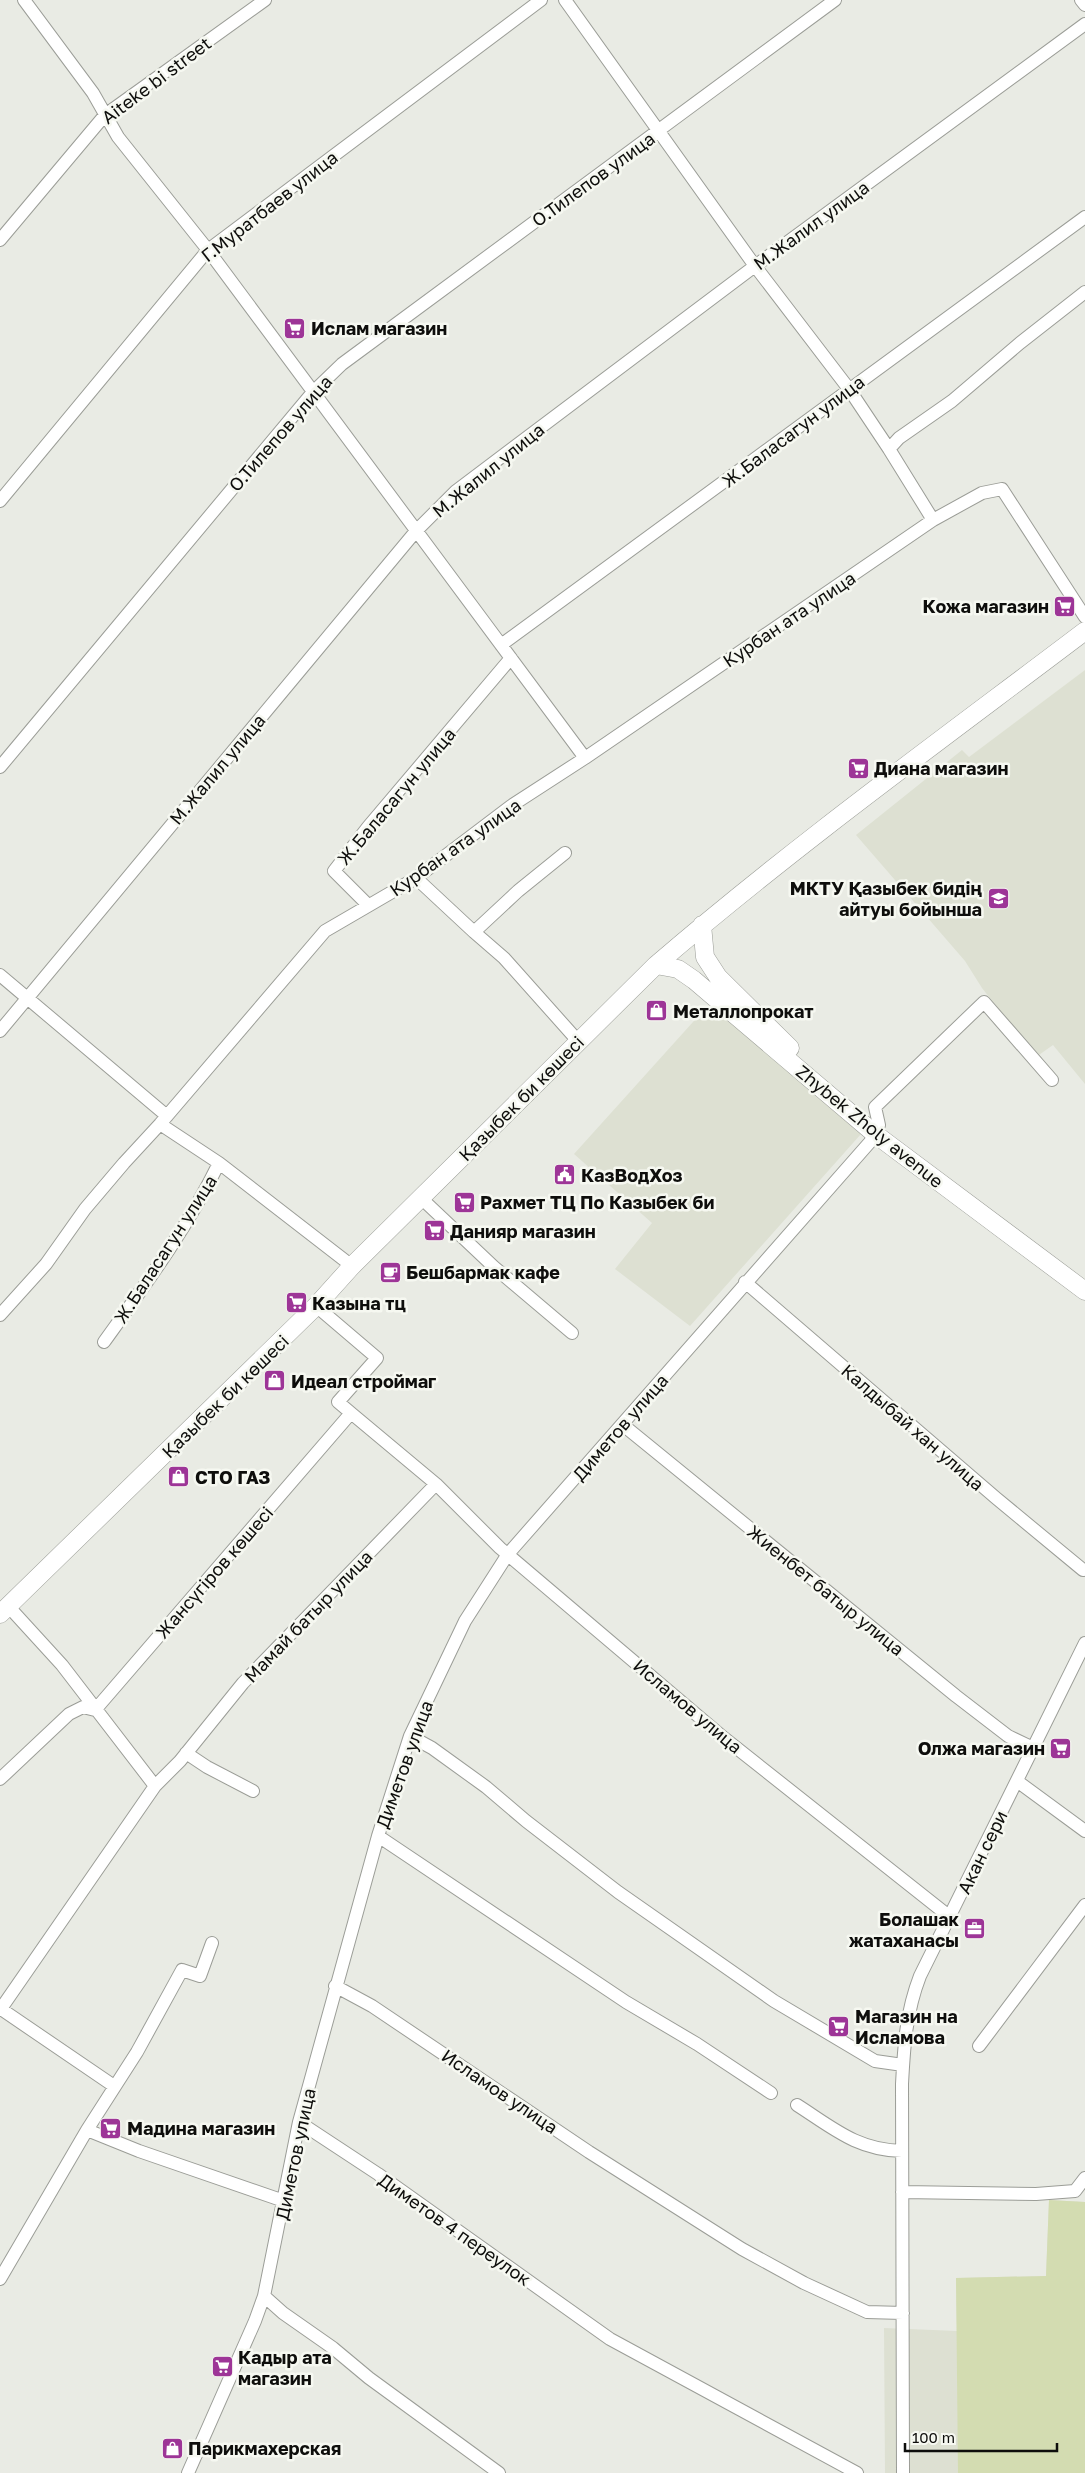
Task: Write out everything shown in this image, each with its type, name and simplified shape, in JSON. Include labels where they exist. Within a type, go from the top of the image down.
[{"type":"main road","name":"Қазыбек би көшесі","points":[[4,1611],[316,1306],[352,1266],[578,1040],[656,965],[702,925],[842,815],[1085,631]]},
{"type":"main road","name":"Zhybek Zholy avenue","points":[[702,925],[705,957],[718,977],[877,1130],[1085,1279]]},
{"type":"main road","name":"Zhybek Zholy avenue","points":[[656,965],[678,969],[694,980],[877,1130],[1085,1291]]},
{"type":"street","points":[[24,0],[94,93],[118,137],[208,250],[585,758]]},
{"type":"street","name":"Aiteke bi street","points":[[0,240],[105,115],[265,0]]},
{"type":"street","name":"Г.Муратбаев улица","points":[[0,501],[208,250],[541,0]]},
{"type":"street","points":[[565,0],[660,129],[755,266],[850,389],[933,520]]},
{"type":"street","name":"О.Тилепов улица","points":[[0,766],[313,392],[342,364],[835,0]]},
{"type":"street","points":[[1081,0],[1085,5]]},
{"type":"street","name":"М.Жалил улица","points":[[0,1031],[416,531],[456,491],[755,266],[1085,24]]},
{"type":"street","name":"Ж.Баласагун улица","points":[[502,645],[1085,216]]},
{"type":"street","points":[[889,449],[899,438],[952,401],[1020,343],[1085,292]]},
{"type":"street","name":"Курбан ата улица","points":[[368,905],[416,878],[511,806],[585,758],[933,520],[982,493],[1002,489],[1085,617]]},
{"type":"street","name":"Ж.Баласагун улица","points":[[368,905],[334,871],[368,826],[511,658]]},
{"type":"street","points":[[474,932],[518,891],[566,853]]},
{"type":"street","points":[[416,878],[504,958],[578,1040]]},
{"type":"street","points":[[0,1315],[46,1264],[85,1209],[124,1163],[164,1120],[326,931],[368,905]]},
{"type":"street","name":"Ж.Баласагун улица","points":[[0,975],[28,996],[164,1120],[219,1163],[203,1197],[104,1342]]},
{"type":"street","points":[[877,1130],[875,1108],[984,1002],[1052,1080]]},
{"type":"street","name":"Диметов улица","points":[[192,2472],[264,2296],[299,2122],[335,1986],[378,1836],[410,1736],[465,1621],[508,1554],[623,1425],[745,1282],[866,1147],[877,1130]]},
{"type":"street","points":[[219,1163],[352,1266]]},
{"type":"street","points":[[421,1198],[494,1267],[572,1333]]},
{"type":"street","name":"Калдыбай хан улица","points":[[745,1282],[989,1492],[1083,1570]]},
{"type":"street","points":[[316,1306],[377,1358],[338,1402],[351,1413]]},
{"type":"street","name":"Исламов улица","points":[[351,1413],[436,1484],[508,1554],[724,1738],[950,1917]]},
{"type":"street","name":"Жансүгіров көшесі","points":[[95,1710],[351,1413]]},
{"type":"street","name":"Жиенбет батыр улица","points":[[623,1425],[956,1696],[1008,1736],[1033,1748]]},
{"type":"street","name":"Мамай батыр улица","points":[[0,2010],[155,1786],[186,1753],[243,1683],[436,1484]]},
{"type":"street","points":[[4,1611],[62,1665],[155,1786]]},
{"type":"street","name":"Акан сери","points":[[903,2473],[903,2065],[904,2032],[910,2003],[920,1976],[1085,1642]]},
{"type":"street","points":[[0,1779],[69,1714],[83,1708],[95,1710]]},
{"type":"street","points":[[410,1736],[432,1748],[486,1787],[526,1821],[618,1892],[774,2001],[875,2061],[903,2065]]},
{"type":"street","points":[[186,1753],[207,1767],[253,1791]]},
{"type":"street","points":[[1017,1781],[1085,1831]]},
{"type":"street","points":[[378,1836],[626,2002],[696,2044],[771,2093]]},
{"type":"street","points":[[979,2046],[1085,1905]]},
{"type":"street","points":[[0,2279],[87,2130],[137,2052],[182,1970],[200,1976],[212,1944]]},
{"type":"street","name":"Исламов улица","points":[[335,1986],[372,2006],[589,2152],[663,2197],[742,2249],[804,2283],[867,2312],[903,2312]]},
{"type":"street","points":[[0,2010],[114,2086]]},
{"type":"street","points":[[797,2105],[857,2143],[881,2150],[902,2151]]},
{"type":"street","name":"Диметов 4 переулок","points":[[299,2122],[413,2198],[610,2339],[857,2473]]},
{"type":"street","points":[[87,2130],[139,2151],[284,2202]]},
{"type":"street","points":[[902,2192],[1036,2194],[1075,2191],[1085,2178]]},
{"type":"street","points":[[264,2296],[283,2313],[332,2348],[368,2378],[499,2473]]},
{"type":"shaded area","name":"МКТУ Қазыбек бидің айтуы бойынша","points":[[1085,670],[1085,1084],[1053,1045],[1036,1057],[982,988],[965,961],[856,835],[962,750],[969,757]]},
{"type":"shaded area","points":[[711,1002],[861,1134],[690,1326],[615,1269],[652,1223],[574,1154]]},
{"type":"shaded area","points":[[1049,2200],[1085,2202],[1085,2473],[885,2473],[884,2328],[957,2331],[956,2278],[1046,2276]]},
{"type":"green space","points":[[1049,2200],[1085,2202],[1085,2473],[958,2473],[956,2278],[1046,2276]]},
{"type":"place","name":"Ислам магазин","points":[[295,328]]},
{"type":"place","name":"Кожа магазин","points":[[1065,606]]},
{"type":"place","name":"Диана магазин","points":[[858,768]]},
{"type":"place","name":"МКТУ Қазыбек бидің айтуы бойынша","points":[[998,898]]},
{"type":"place","name":"Металлопрокат","points":[[657,1011]]},
{"type":"place","name":"КазВодХоз","points":[[565,1175]]},
{"type":"place","name":"Рахмет ТЦ По Казыбек би","points":[[464,1202]]},
{"type":"place","name":"Данияр магазин","points":[[434,1231]]},
{"type":"place","name":"Бешбармак кафе","points":[[390,1272]]},
{"type":"place","name":"Казына тц","points":[[296,1303]]},
{"type":"place","name":"Идеал строймаг","points":[[275,1381]]},
{"type":"place","name":"СТО ГАЗ","points":[[179,1477]]},
{"type":"place","name":"Олжа магазин","points":[[1061,1748]]},
{"type":"place","name":"Болашак жатаханасы","points":[[975,1929]]},
{"type":"place","name":"Магазин на Исламова","points":[[839,2026]]},
{"type":"place","name":"Мадина магазин","points":[[111,2128]]},
{"type":"place","name":"Кадыр ата магазин","points":[[222,2367]]},
{"type":"place","name":"Парикмахерская","points":[[172,2448]]}]
